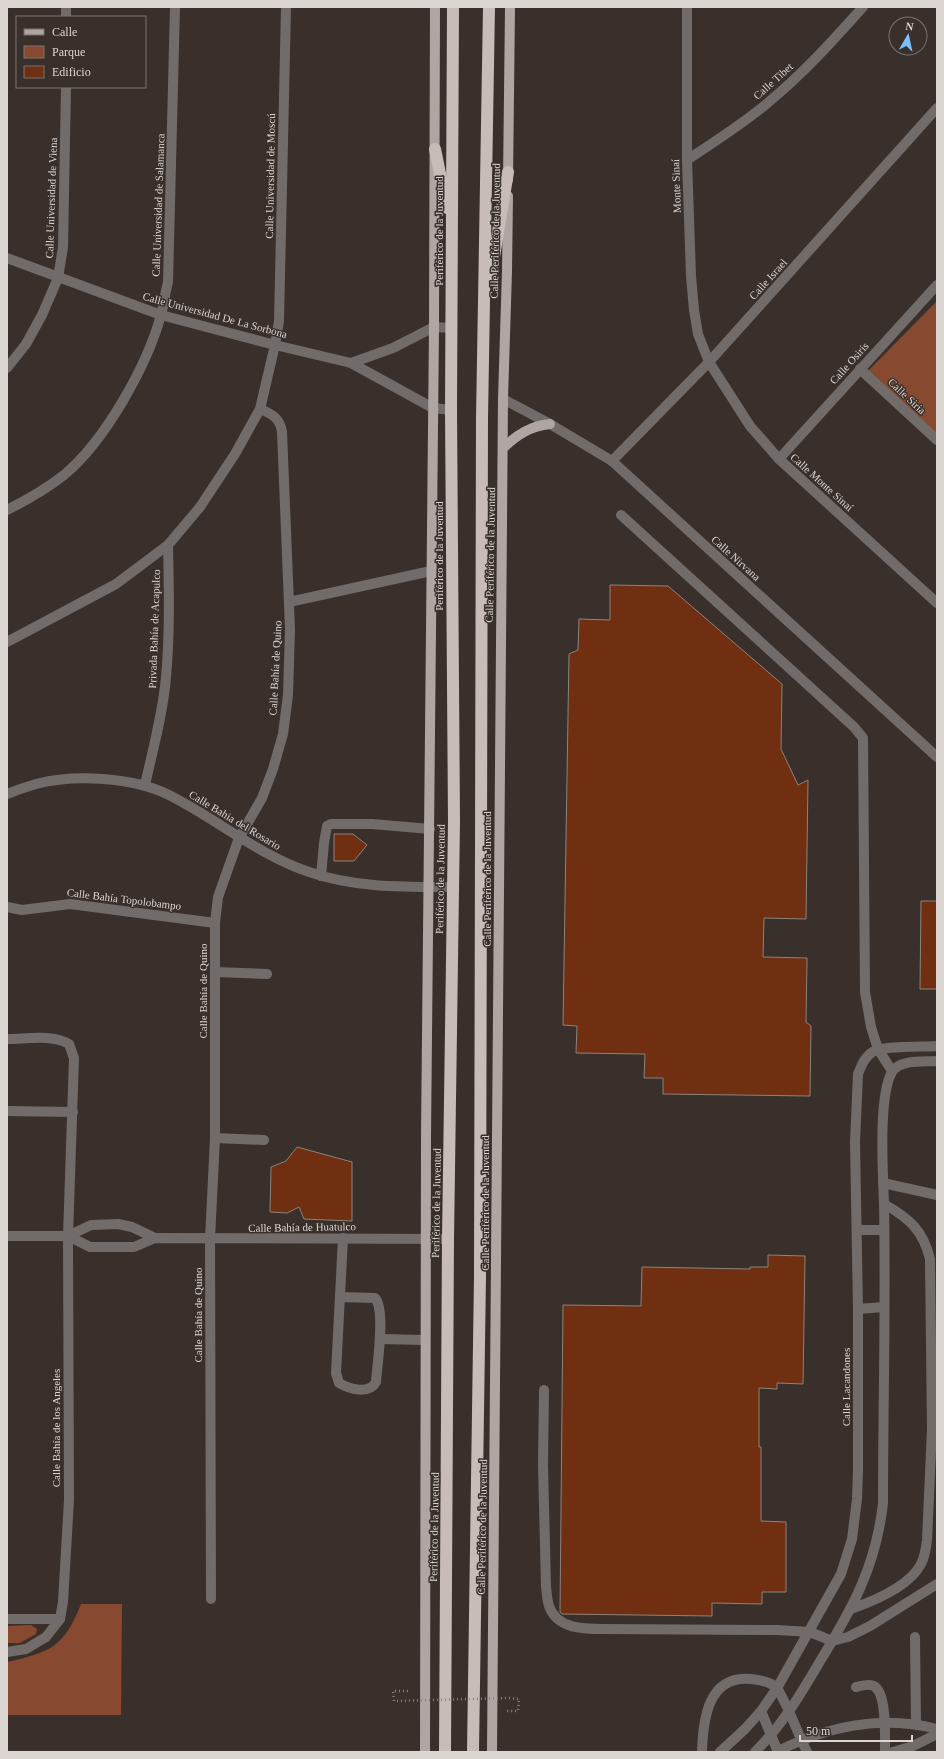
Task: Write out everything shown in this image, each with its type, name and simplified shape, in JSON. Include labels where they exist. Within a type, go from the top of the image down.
[{"type":"highway","name":"Periférico de la Juventud","points":[[445,1752],[448,1239],[454,813],[451,410],[453,7]]},
{"type":"highway","points":[[473,1752],[480,1276],[482,418],[489,7]]},
{"type":"highway","points":[[435,149],[452,233]]},
{"type":"highway","points":[[484,318],[508,172]]},
{"type":"main road","points":[[424,1752],[425,1340],[432,408],[434,327],[435,7]]},
{"type":"main road","name":"Calle Periférico de la Juventud","points":[[492,1752],[503,399],[507,271],[510,7]]},
{"type":"main road","points":[[503,448],[527,430],[537,425],[550,424]]},
{"type":"street","name":"Calle Universidad de Salamanca","points":[[7,510],[36,495],[65,474],[105,428],[134,381],[161,315],[168,282],[175,7]]},
{"type":"street","name":"Calle Universidad de Moscú","points":[[7,642],[116,584],[168,545],[204,500],[235,454],[260,409],[279,321],[286,7]]},
{"type":"street","name":"Monte Sinaí","points":[[687,7],[686,160],[694,310],[698,334],[709,362]]},
{"type":"street","name":"Calle Tibet","points":[[686,160],[744,122],[772,100],[805,70],[863,7]]},
{"type":"street","name":"Calle Universidad de Viena","points":[[7,368],[26,344],[36,327],[58,278],[63,247],[66,88]]},
{"type":"street","name":"Calle Israel","points":[[612,461],[709,362],[937,108]]},
{"type":"street","name":"Calle Universidad De La Sorbona","points":[[7,258],[161,315],[275,345],[351,362],[432,408],[451,410]]},
{"type":"street","name":"Calle Osiris","points":[[779,459],[860,368],[937,285]]},
{"type":"street","points":[[351,362],[393,348],[434,327],[452,328]]},
{"type":"street","name":"Calle Monte Sinaí","points":[[709,362],[750,426],[779,459],[937,603]]},
{"type":"street","name":"Calle Siria","points":[[860,368],[937,440]]},
{"type":"street","name":"Calle Nirvana","points":[[503,399],[550,424],[612,461],[937,757]]},
{"type":"street","name":"Calle Bahía de Quino","points":[[211,1599],[210,1239],[215,1138],[215,923],[218,897],[239,838],[262,798],[273,769],[283,734],[288,695],[290,629],[281,426],[274,415],[260,409]]},
{"type":"street","points":[[621,515],[854,727],[863,738],[865,992],[871,1027],[878,1049],[892,1071]]},
{"type":"street","name":"Privada Bahía de Acapulco","points":[[145,785],[160,715],[166,677],[169,618],[168,545]]},
{"type":"street","points":[[289,602],[431,571]]},
{"type":"street","name":"Calle Bahia del Rosario","points":[[7,794],[37,784],[69,780],[104,779],[145,785],[169,794],[239,838],[280,860],[321,876],[333,879],[403,888],[453,888]]},
{"type":"street","points":[[321,876],[327,826],[331,824],[372,824],[430,828]]},
{"type":"street","name":"Calle Bahía Topolobampo","points":[[7,907],[22,910],[70,904],[215,923]]},
{"type":"street","points":[[215,972],[267,974]]},
{"type":"street","points":[[7,1039],[58,1040],[69,1044],[74,1058],[68,1236]]},
{"type":"street","points":[[878,1049],[937,1046]]},
{"type":"street","name":"Calle Lacandones","points":[[720,1752],[761,1711],[777,1688],[810,1632],[841,1574],[852,1539],[858,1470],[858,1309],[854,1142],[858,1082],[862,1063],[868,1056],[878,1049]]},
{"type":"street","points":[[755,1752],[772,1736],[790,1712],[851,1609],[868,1571],[876,1548],[883,1503],[884,1102],[887,1083],[892,1071],[896,1067],[903,1064],[937,1061]]},
{"type":"street","points":[[7,1111],[73,1112]]},
{"type":"street","points":[[215,1138],[264,1140]]},
{"type":"street","points":[[883,1183],[937,1195]]},
{"type":"street","points":[[851,1609],[887,1594],[916,1572],[922,1564],[928,1533],[932,1429],[930,1259],[922,1236],[916,1226],[900,1213],[884,1204]]},
{"type":"street","name":"Calle Bahía de Huatulco","points":[[7,1236],[68,1236],[91,1225],[118,1224],[132,1227],[155,1238]]},
{"type":"street","points":[[857,1230],[884,1230]]},
{"type":"street","name":"Calle Bahía de Huatulco","points":[[68,1236],[90,1247],[134,1247],[155,1238],[448,1239]]},
{"type":"street","name":"Calle Bahía de los Angeles","points":[[60,1619],[65,1581],[69,1500],[68,1236]]},
{"type":"street","points":[[340,1296],[375,1298],[380,1305],[380,1340],[376,1382],[373,1387],[368,1389],[355,1389],[345,1386],[339,1383],[336,1373],[343,1238]]},
{"type":"street","points":[[858,1309],[884,1307]]},
{"type":"street","points":[[380,1340],[425,1340]]},
{"type":"street","points":[[544,1390],[543,1464],[546,1587],[550,1607],[562,1622],[569,1626],[582,1629],[778,1630],[810,1632],[832,1641],[848,1637],[870,1626],[937,1584]]},
{"type":"street","points":[[7,1619],[60,1619]]},
{"type":"street","points":[[7,1652],[26,1649],[38,1643],[46,1637],[60,1619]]},
{"type":"street","points":[[915,1637],[916,1724]]},
{"type":"street","points":[[702,1752],[705,1722],[709,1704],[714,1694],[722,1686],[731,1681],[746,1678],[767,1682],[777,1688],[790,1712],[807,1752]]},
{"type":"street","points":[[856,1687],[872,1685],[878,1690],[883,1704],[885,1752]]},
{"type":"street","points":[[761,1711],[778,1751],[817,1733],[845,1726],[884,1722],[916,1724],[937,1729]]},
{"type":"street","points":[[894,1752],[913,1746],[937,1734]]},
{"type":"path","points":[[408,1691],[394,1691],[394,1701],[519,1699],[518,1711],[506,1711]]},
{"type":"green space","points":[[937,301],[937,438],[867,372]]},
{"type":"green space","points":[[81,1604],[122,1604],[121,1715],[7,1715],[7,1662],[45,1651],[62,1639],[75,1618]]},
{"type":"green space","points":[[31,1625],[37,1629],[36,1634],[20,1643],[7,1643],[7,1626]]},
{"type":"building","points":[[610,585],[668,586],[782,684],[781,749],[798,785],[808,780],[806,919],[764,918],[763,957],[807,958],[806,1022],[811,1026],[810,1096],[663,1094],[663,1078],[644,1078],[645,1054],[576,1053],[577,1026],[563,1025],[569,654],[578,650],[579,619],[610,620]]},
{"type":"building","points":[[334,834],[353,834],[367,845],[354,861],[334,861]]},
{"type":"building","points":[[921,901],[937,901],[937,989],[920,989]]},
{"type":"building","points":[[297,1147],[352,1162],[352,1221],[304,1219],[299,1207],[287,1213],[270,1212],[271,1167],[286,1161]]},
{"type":"building","points":[[768,1255],[805,1256],[803,1384],[777,1383],[777,1389],[759,1388],[761,1521],[786,1522],[786,1592],[762,1592],[762,1604],[712,1603],[712,1616],[562,1614],[560,1612],[563,1305],[641,1306],[642,1267],[750,1269],[750,1267],[768,1267]]}]
